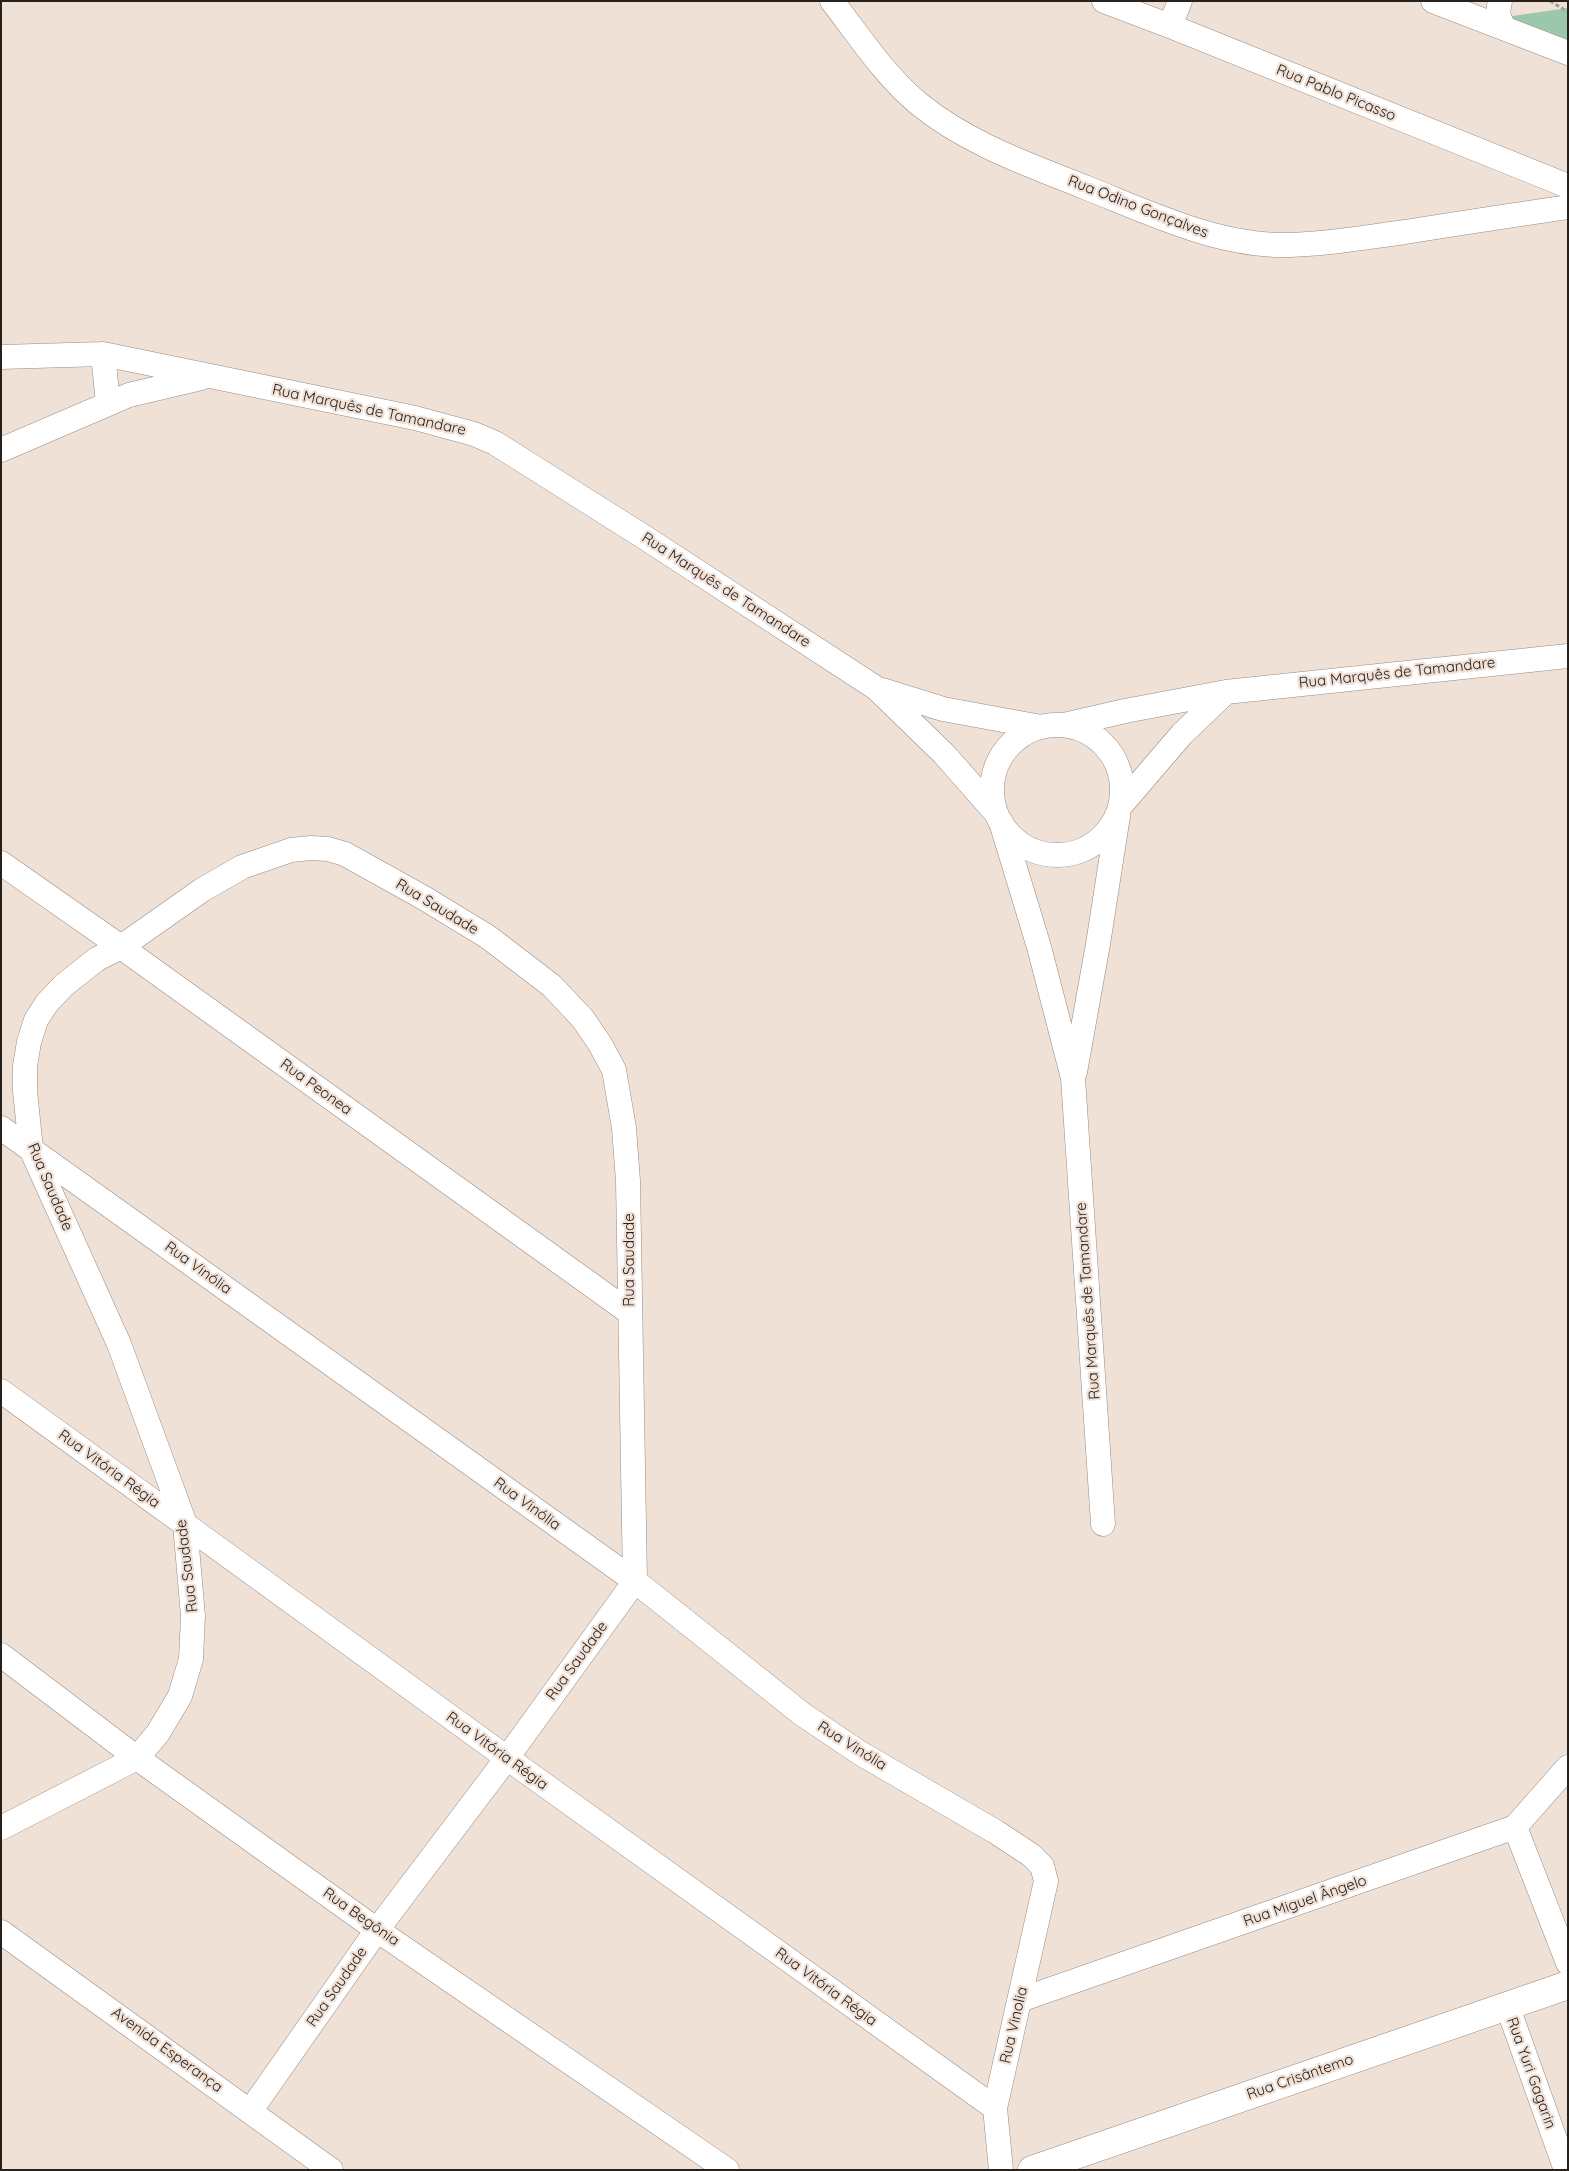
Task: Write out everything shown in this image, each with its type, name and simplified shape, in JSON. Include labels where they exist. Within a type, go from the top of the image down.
[{"type":"main road","name":"Rua Crisântemo","points":[[1032,2170],[1568,1985]]},
{"type":"street","name":"Rua Odino Gonçalves","points":[[832,1],[893,78],[918,104],[947,125],[978,142],[1062,178],[1204,233],[1252,243],[1290,246],[1331,243],[1568,207]]},
{"type":"street","name":"Rua Pablo Picasso","points":[[1104,1],[1568,186]]},
{"type":"street","points":[[1170,26],[1180,1]]},
{"type":"street","points":[[1434,1],[1568,53]]},
{"type":"street","points":[[1500,1],[1497,13],[1499,21],[1506,29]]},
{"type":"street","points":[[103,354],[108,403]]},
{"type":"street","name":"Rua Marquês de Tamandare","points":[[1,357],[103,354],[416,418],[474,434],[495,443],[644,536],[876,688],[944,754],[998,818],[1039,947],[1073,1078],[1103,1524]]},
{"type":"street","points":[[1,450],[108,403],[146,389],[211,377]]},
{"type":"street","name":"Rua Marquês de Tamandare","points":[[1064,725],[1125,711],[1226,692],[1568,656]]},
{"type":"street","name":"Rua Marquês de Tamandare","points":[[876,688],[942,709],[1041,726]]},
{"type":"street","points":[[1120,808],[1123,788],[1121,773],[1110,752],[1094,736],[1080,728],[1064,725],[1041,726],[1024,734],[1010,745],[999,760],[993,777],[992,795],[998,818],[1014,838],[1032,850],[1052,855],[1074,853],[1093,844],[1109,830],[1120,808],[1182,734],[1226,692]]},
{"type":"street","name":"Rua Marquês de Tamandare","points":[[1073,1078],[1098,944],[1120,808]]},
{"type":"street","name":"Rua Saudade","points":[[1,1828],[137,1758],[158,1733],[180,1696],[191,1659],[193,1616],[184,1524],[119,1344],[31,1149],[27,1120],[25,1066],[28,1042],[36,1020],[47,1003],[64,985],[97,959],[121,947],[202,890],[242,867],[272,855],[310,848],[345,854],[424,898],[488,937],[521,961],[552,986],[583,1018],[614,1070],[624,1128],[628,1181],[635,1581],[507,1758],[377,1930],[251,2110]]},
{"type":"street","name":"Rua Peonea","points":[[1,863],[629,1312]]},
{"type":"street","name":"Rua Vinólia","points":[[1,1128],[635,1581],[759,1682],[802,1714],[860,1753],[996,1832],[1031,1855],[1042,1866],[1046,1881]]},
{"type":"street","name":"Rua Vitória Régia","points":[[1,1390],[507,1758],[996,2108]]},
{"type":"street","name":"Rua Begônia","points":[[1,1655],[137,1758],[377,1930],[727,2170]]},
{"type":"street","name":"Rua Miguel Ângelo","points":[[1020,2000],[1515,1827],[1568,1767]]},
{"type":"street","points":[[1515,1827],[1568,1963]]},
{"type":"street","name":"Rua Vinolia","points":[[1001,2170],[996,2108],[1046,1881]]},
{"type":"street","name":"Avenida Esperança","points":[[1,1932],[251,2110],[331,2170]]},
{"type":"street","name":"Rua Yuri Gagarin","points":[[1507,2005],[1566,2170]]},
{"type":"path","points":[[1550,1],[1568,12]]},
{"type":"green space","points":[[1568,8],[1568,45],[1499,18]]}]
